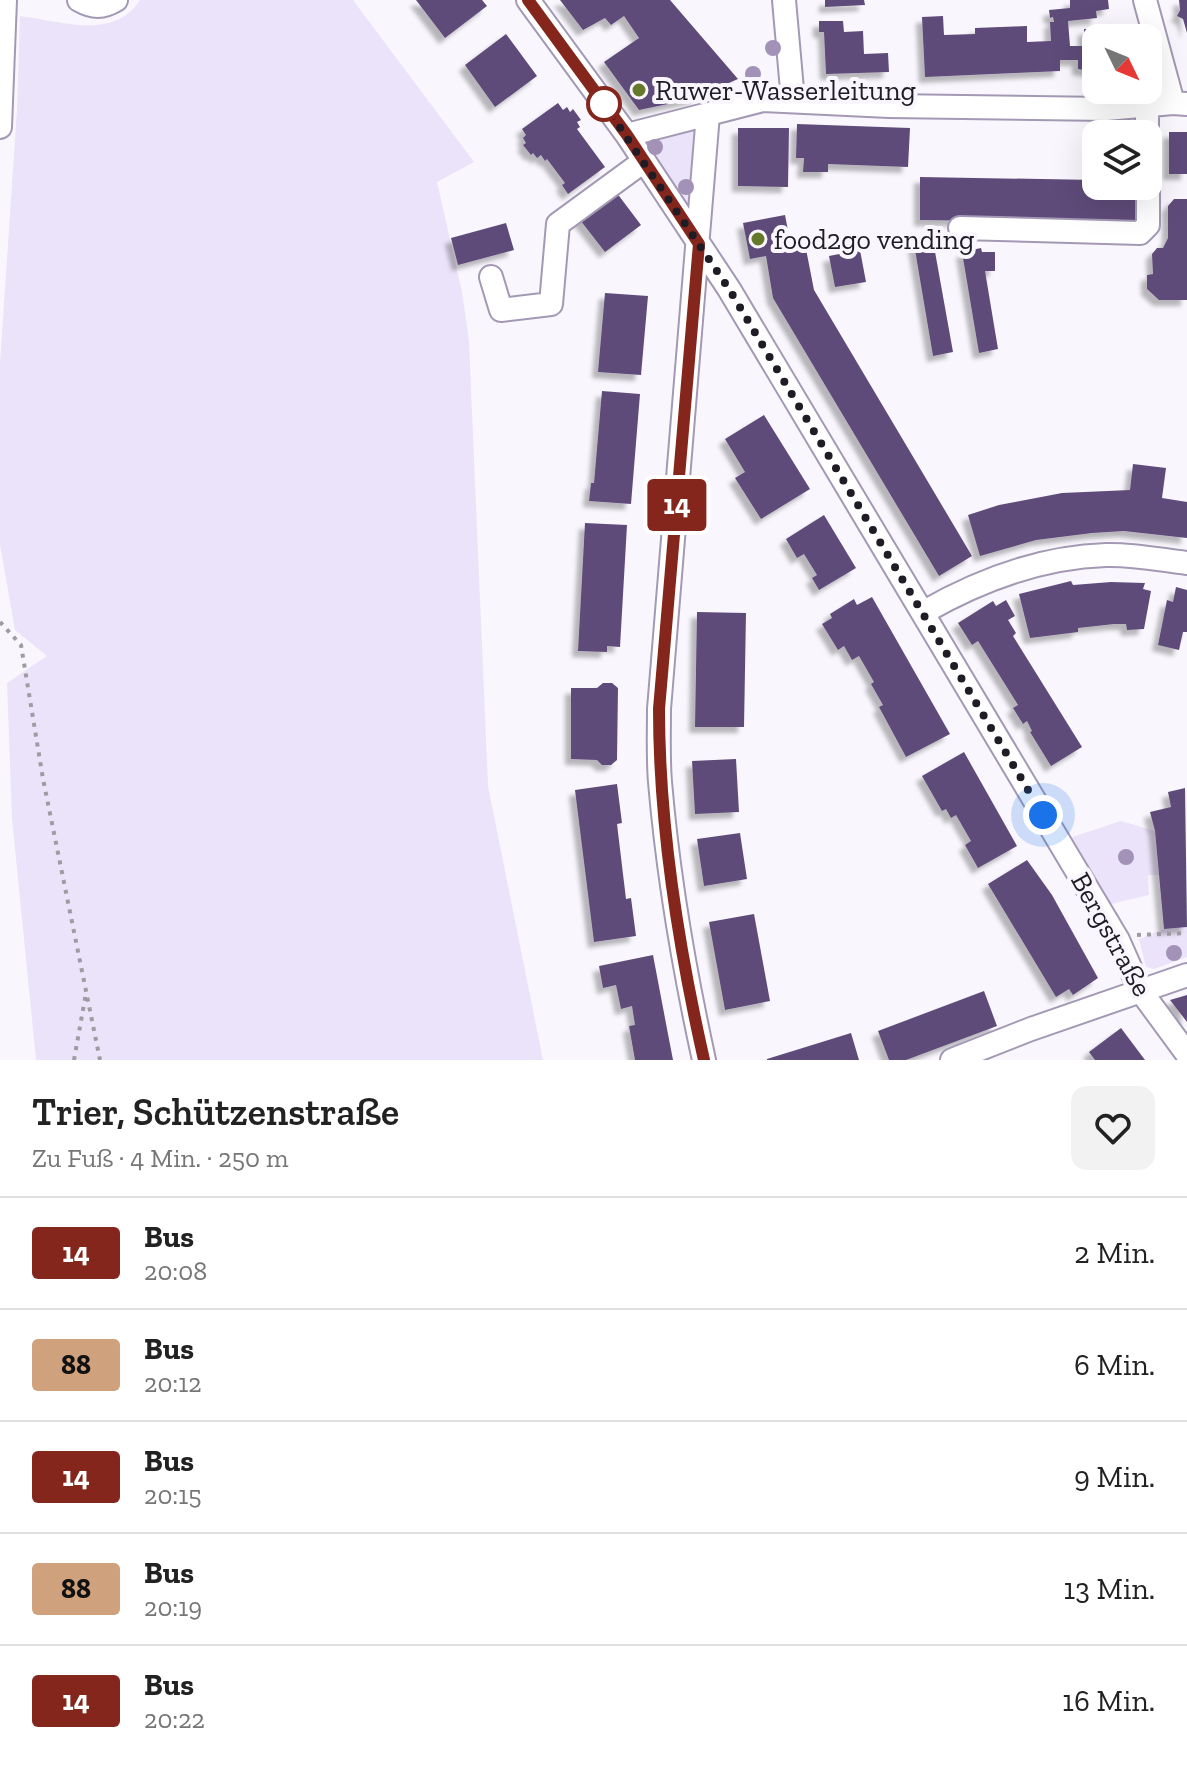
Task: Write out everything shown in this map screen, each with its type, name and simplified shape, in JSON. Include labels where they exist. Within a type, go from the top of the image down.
[{"type":"street","points":[[0,127],[5,0]]},
{"type":"street","points":[[79,0],[101,7],[116,0]]},
{"type":"street","name":"Bergstraße","points":[[528,0],[627,135],[729,289],[1118,940],[1140,990],[1187,1054]]},
{"type":"street","points":[[784,0],[793,101]]},
{"type":"street","points":[[627,135],[763,100],[889,106],[1106,109],[1180,104],[1145,0]]},
{"type":"street","points":[[1147,105],[1147,120]]},
{"type":"street","points":[[704,1060],[679,927],[659,780],[659,709],[708,114]]},
{"type":"street","points":[[491,277],[501,310],[551,304],[558,224],[644,161]]},
{"type":"street","points":[[960,228],[1140,233],[1148,225],[1148,200]]},
{"type":"street","points":[[924,612],[980,583],[1014,570],[1066,559],[1107,555],[1187,563]]},
{"type":"street","points":[[952,1060],[1187,975]]},
{"type":"path","points":[[0,622],[21,645],[43,779],[100,1060]]},
{"type":"path","points":[[1118,940],[1132,935],[1187,933]]},
{"type":"path","points":[[74,1060],[86,990]]},
{"type":"shaded area","points":[[140,0],[353,0],[474,162],[437,182],[462,292],[469,341],[488,786],[543,1060],[36,1060],[12,819],[7,683],[47,656],[15,630],[0,545],[0,363],[20,16],[69,24],[101,24],[129,13]]},
{"type":"shaded area","points":[[695,126],[701,137],[696,226],[639,139]]},
{"type":"shaded area","points":[[1121,821],[1155,831],[1159,875],[1148,875],[1149,895],[1111,904],[1072,837]]},
{"type":"shaded area","points":[[1187,927],[1187,957],[1154,969],[1146,967],[1139,939],[1164,929]]},
{"type":"building","points":[[416,0],[482,0],[487,6],[445,38]]},
{"type":"building","points":[[560,0],[670,0],[738,79],[692,99],[639,110],[604,62],[639,38],[624,16],[611,25],[605,18],[583,30]]},
{"type":"building","points":[[825,0],[864,0],[865,5],[825,7]]},
{"type":"building","points":[[1070,0],[1108,0],[1109,9],[1096,11],[1097,18],[1068,21],[1070,46],[1082,46],[1082,70],[1078,69],[1078,60],[1060,60],[1060,71],[925,77],[922,17],[943,16],[944,35],[975,34],[975,28],[1027,26],[1027,42],[1051,41],[1050,22],[1054,22],[1049,10],[1070,8]]},
{"type":"building","points":[[1179,0],[1187,0],[1187,33],[1183,19],[1177,16]]},
{"type":"building","points":[[819,21],[843,21],[844,32],[863,31],[864,54],[888,53],[889,72],[826,74],[824,32],[819,32]]},
{"type":"building","points":[[506,34],[537,76],[495,107],[465,65]]},
{"type":"building","points":[[558,103],[563,110],[567,107],[570,112],[573,109],[581,120],[577,122],[580,127],[577,129],[605,167],[568,194],[562,185],[565,183],[547,159],[545,161],[541,155],[537,158],[533,153],[531,155],[523,145],[526,135],[522,129]]},
{"type":"building","points":[[797,124],[910,128],[908,167],[828,164],[828,172],[803,172],[804,158],[796,158]]},
{"type":"building","points":[[738,128],[789,128],[788,187],[738,186]]},
{"type":"building","points":[[1169,132],[1187,132],[1187,174],[1169,174]]},
{"type":"building","points":[[920,177],[1082,180],[1082,200],[1141,200],[1141,223],[920,220]]},
{"type":"building","points":[[613,188],[641,225],[605,252],[577,216]]},
{"type":"building","points":[[1174,199],[1187,199],[1187,300],[1159,300],[1147,289],[1147,275],[1153,274],[1152,254],[1157,248],[1163,248],[1168,238],[1168,206]]},
{"type":"building","points":[[785,215],[792,251],[806,249],[814,290],[972,556],[939,576],[773,298],[766,256],[750,259],[743,223]]},
{"type":"building","points":[[506,223],[514,250],[458,265],[451,238]]},
{"type":"building","points":[[932,235],[953,352],[933,356],[913,238]]},
{"type":"building","points":[[981,248],[982,252],[995,252],[995,271],[985,271],[998,349],[979,353],[962,252]]},
{"type":"building","points":[[860,250],[866,282],[835,287],[829,256]]},
{"type":"building","points":[[605,293],[648,296],[641,375],[598,372]]},
{"type":"building","points":[[602,391],[640,394],[631,504],[589,501],[591,483],[594,483]]},
{"type":"building","points":[[764,415],[810,489],[761,519],[735,478],[745,472],[725,439]]},
{"type":"building","points":[[1133,464],[1166,468],[1162,498],[1187,502],[1187,538],[1124,531],[1092,533],[1036,540],[980,556],[968,515],[999,505],[1062,493],[1130,490]]},
{"type":"building","points":[[824,515],[856,568],[819,590],[812,578],[817,575],[804,554],[797,558],[786,539]]},
{"type":"building","points":[[585,523],[627,525],[620,647],[607,646],[607,652],[578,651]]},
{"type":"building","points":[[1071,581],[1073,585],[1145,583],[1143,589],[1151,591],[1144,629],[1127,630],[1126,624],[1114,624],[1030,638],[1019,594]]},
{"type":"building","points":[[1176,587],[1187,590],[1187,632],[1183,632],[1179,650],[1158,645],[1167,600],[1173,602]]},
{"type":"building","points":[[872,597],[950,734],[906,757],[879,707],[883,705],[871,684],[874,682],[859,656],[852,660],[844,646],[838,650],[822,624],[832,618],[830,614],[854,599],[857,605]]},
{"type":"building","points":[[1006,600],[1015,616],[1008,620],[1016,633],[1013,636],[1082,747],[1051,766],[1030,732],[1027,721],[1023,724],[1013,708],[1018,705],[978,641],[972,645],[958,623],[993,601],[996,606]]},
{"type":"building","points":[[697,612],[746,613],[744,727],[695,727]]},
{"type":"building","points":[[603,683],[612,683],[618,688],[617,760],[611,765],[602,765],[597,760],[571,759],[571,688],[597,688]]},
{"type":"building","points":[[964,752],[1017,846],[978,868],[965,845],[971,841],[956,815],[951,818],[946,809],[942,811],[922,776]]},
{"type":"building","points":[[736,759],[739,812],[695,814],[692,761]]},
{"type":"building","points":[[617,784],[622,823],[617,824],[626,899],[631,898],[636,936],[594,942],[575,790]]},
{"type":"building","points":[[1185,788],[1187,927],[1164,929],[1155,831],[1150,812],[1171,807],[1168,792]]},
{"type":"building","points":[[740,833],[747,879],[704,886],[697,839]]},
{"type":"building","points":[[1027,860],[1052,895],[1098,978],[1073,995],[1069,989],[1056,997],[988,884]]},
{"type":"building","points":[[754,914],[770,1001],[725,1010],[709,922]]},
{"type":"building","points":[[653,955],[673,1060],[635,1060],[629,1026],[635,1025],[632,1006],[621,1009],[616,985],[603,988],[599,966]]},
{"type":"building","points":[[984,991],[997,1026],[906,1060],[889,1060],[878,1031]]},
{"type":"building","points":[[1187,995],[1187,1022],[1170,1000]]},
{"type":"building","points":[[1121,1028],[1145,1060],[1095,1060],[1089,1052]]},
{"type":"building","points":[[851,1033],[859,1060],[767,1060],[767,1059]]},
{"type":"bus line","name":"14","points":[[528,0],[627,135],[699,244],[659,709],[659,780],[679,927],[704,1060]]},
{"type":"place","name":"Ruwer-Wasserleitung","points":[[639,90]]},
{"type":"place","name":"food2go vending","points":[[758,239]]},
{"type":"route","points":[[604,104],[729,289],[1043,815]]}]
